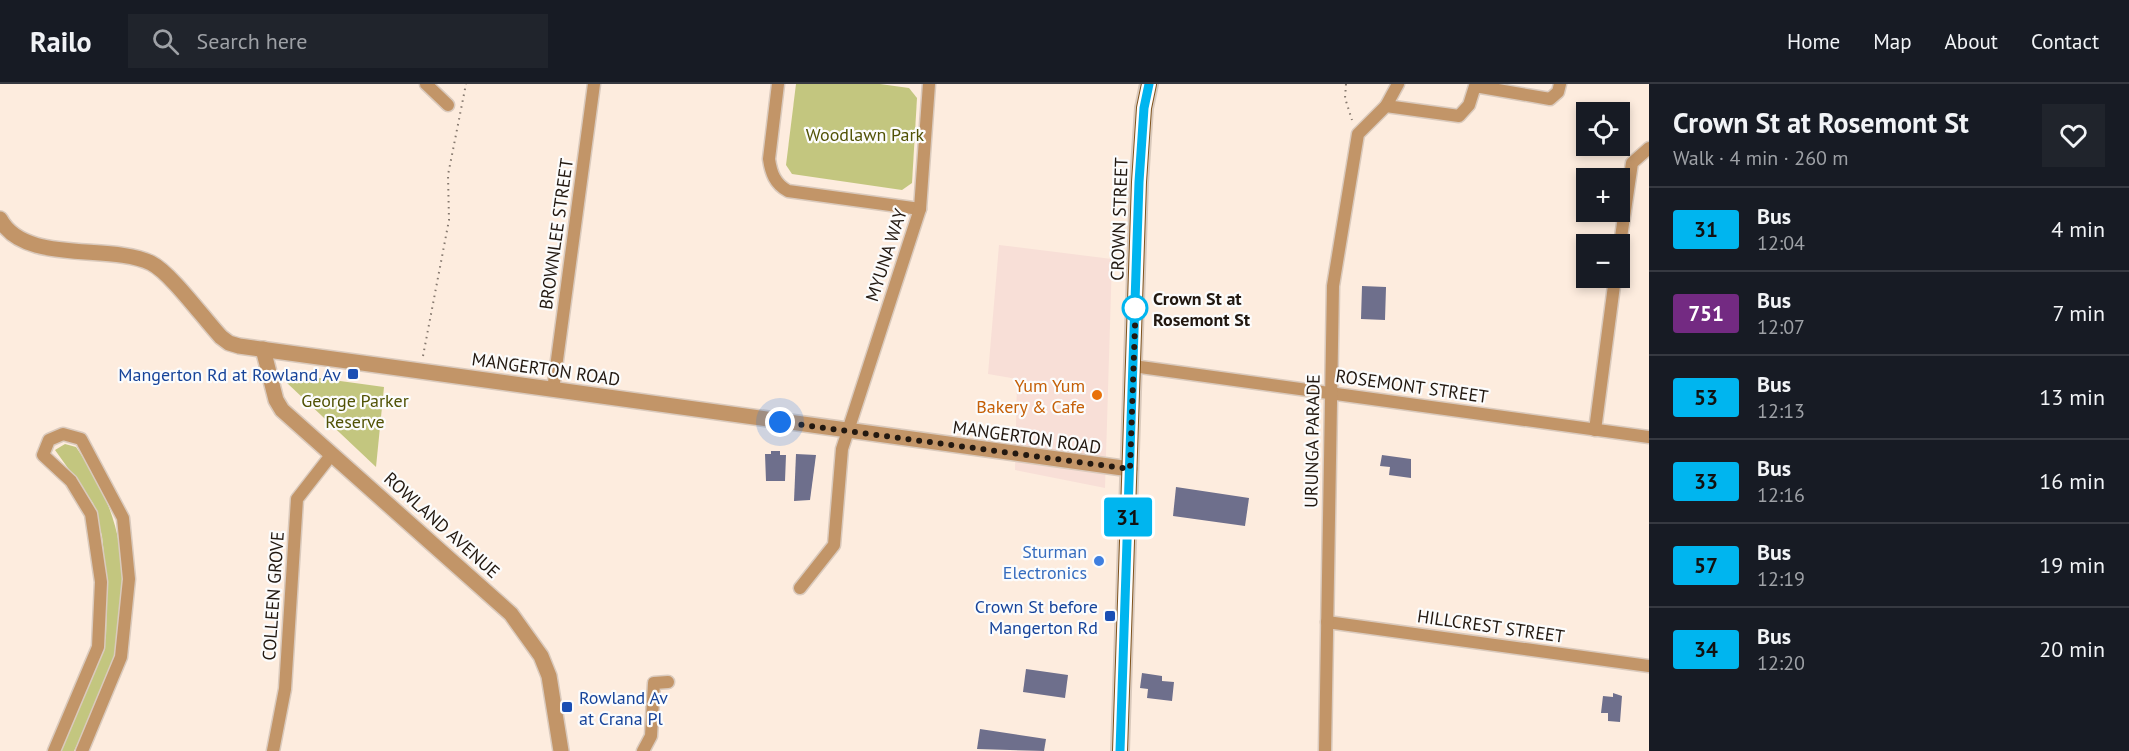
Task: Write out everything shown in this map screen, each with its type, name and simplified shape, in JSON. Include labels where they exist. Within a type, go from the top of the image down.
[{"type":"main road","name":"CROWN STREET","points":[[1120,751],[1139,182],[1144,108],[1149,84]]},
{"type":"street","points":[[426,84],[448,105]]},
{"type":"street","name":"BROWNLEE STREET","points":[[553,390],[594,84]]},
{"type":"street","points":[[778,84],[770,159],[771,170],[781,187],[788,191],[920,209]]},
{"type":"street","name":"MYUNA WAY","points":[[800,588],[834,545],[842,450],[920,209],[929,84]]},
{"type":"street","points":[[1358,134],[1386,106],[1398,84]]},
{"type":"street","points":[[1386,106],[1459,116],[1468,105],[1475,85],[1550,99],[1558,92],[1560,84]]},
{"type":"street","name":"URUNGA PARADE","points":[[1325,751],[1333,286],[1358,134]]},
{"type":"street","points":[[1621,234],[1632,163],[1649,148]]},
{"type":"street","name":"MANGERTON ROAD","points":[[0,219],[8,232],[29,243],[135,259],[154,265],[229,343],[1130,469]]},
{"type":"street","points":[[1596,430],[1615,288]]},
{"type":"street","name":"ROWLAND AVENUE","points":[[263,349],[276,400],[282,410],[491,594],[531,640],[549,676],[561,751]]},
{"type":"street","name":"ROSEMONT STREET","points":[[1134,366],[1649,437]]},
{"type":"street","points":[[54,751],[98,647],[101,582],[90,514],[71,481],[43,455],[49,440],[63,434],[81,439],[123,518],[129,579],[122,657],[82,751]]},
{"type":"street","name":"COLLEEN GROVE","points":[[273,751],[285,689],[297,499],[332,453]]},
{"type":"street","name":"HILLCREST STREET","points":[[1327,622],[1649,666]]},
{"type":"street","points":[[644,751],[651,736],[654,683],[668,682]]},
{"type":"path","points":[[420,370],[448,220],[448,175],[466,84]]},
{"type":"path","points":[[1346,84],[1345,98],[1358,134]]},
{"type":"shaded area","points":[[999,245],[1112,259],[1105,488],[1015,470],[1017,379],[988,374]]},
{"type":"green space","name":"Woodlawn Park","points":[[796,84],[880,84],[909,88],[917,98],[912,183],[902,190],[792,174],[786,165]]},
{"type":"green space","name":"George Parker Reserve","points":[[289,374],[384,387],[376,467],[286,382]]},
{"type":"green space","points":[[65,444],[76,447],[90,468],[110,509],[120,550],[122,572],[116,658],[101,696],[74,751],[58,751],[97,666],[106,636],[107,584],[102,536],[93,503],[55,450]]},
{"type":"building","points":[[1362,286],[1386,287],[1385,320],[1361,319]]},
{"type":"building","points":[[771,451],[780,451],[780,455],[786,455],[785,481],[766,481],[765,454],[771,454]]},
{"type":"building","points":[[796,454],[816,455],[810,500],[794,501]]},
{"type":"building","points":[[1382,455],[1411,459],[1411,478],[1389,475],[1390,467],[1380,466]]},
{"type":"building","points":[[1176,487],[1249,498],[1245,526],[1173,516]]},
{"type":"building","points":[[1026,669],[1068,675],[1065,698],[1023,692]]},
{"type":"building","points":[[1142,673],[1162,676],[1162,681],[1174,682],[1172,701],[1147,698],[1148,689],[1140,688]]},
{"type":"building","points":[[1613,693],[1622,696],[1620,722],[1608,721],[1608,713],[1601,713],[1603,696],[1613,697]]},
{"type":"building","points":[[980,729],[1046,739],[1044,751],[977,749]]},
{"type":"bus line","name":"31","points":[[1120,751],[1139,182],[1144,108],[1149,84]]},
{"type":"place","name":"Crown St at Rosemont St","points":[[1135,308]]},
{"type":"place","name":"Mangerton Rd at Rowland Av","points":[[353,374]]},
{"type":"place","name":"Yum Yum Bakery & Cafe","points":[[1097,395]]},
{"type":"place","name":"Sturman Electronics","points":[[1099,561]]},
{"type":"place","name":"Crown St before Mangerton Rd","points":[[1110,616]]},
{"type":"place","name":"Rowland Av at Crana Pl","points":[[567,707]]},
{"type":"route","points":[[780,422],[1107,468],[1130,469],[1136,297],[1135,308]]}]
